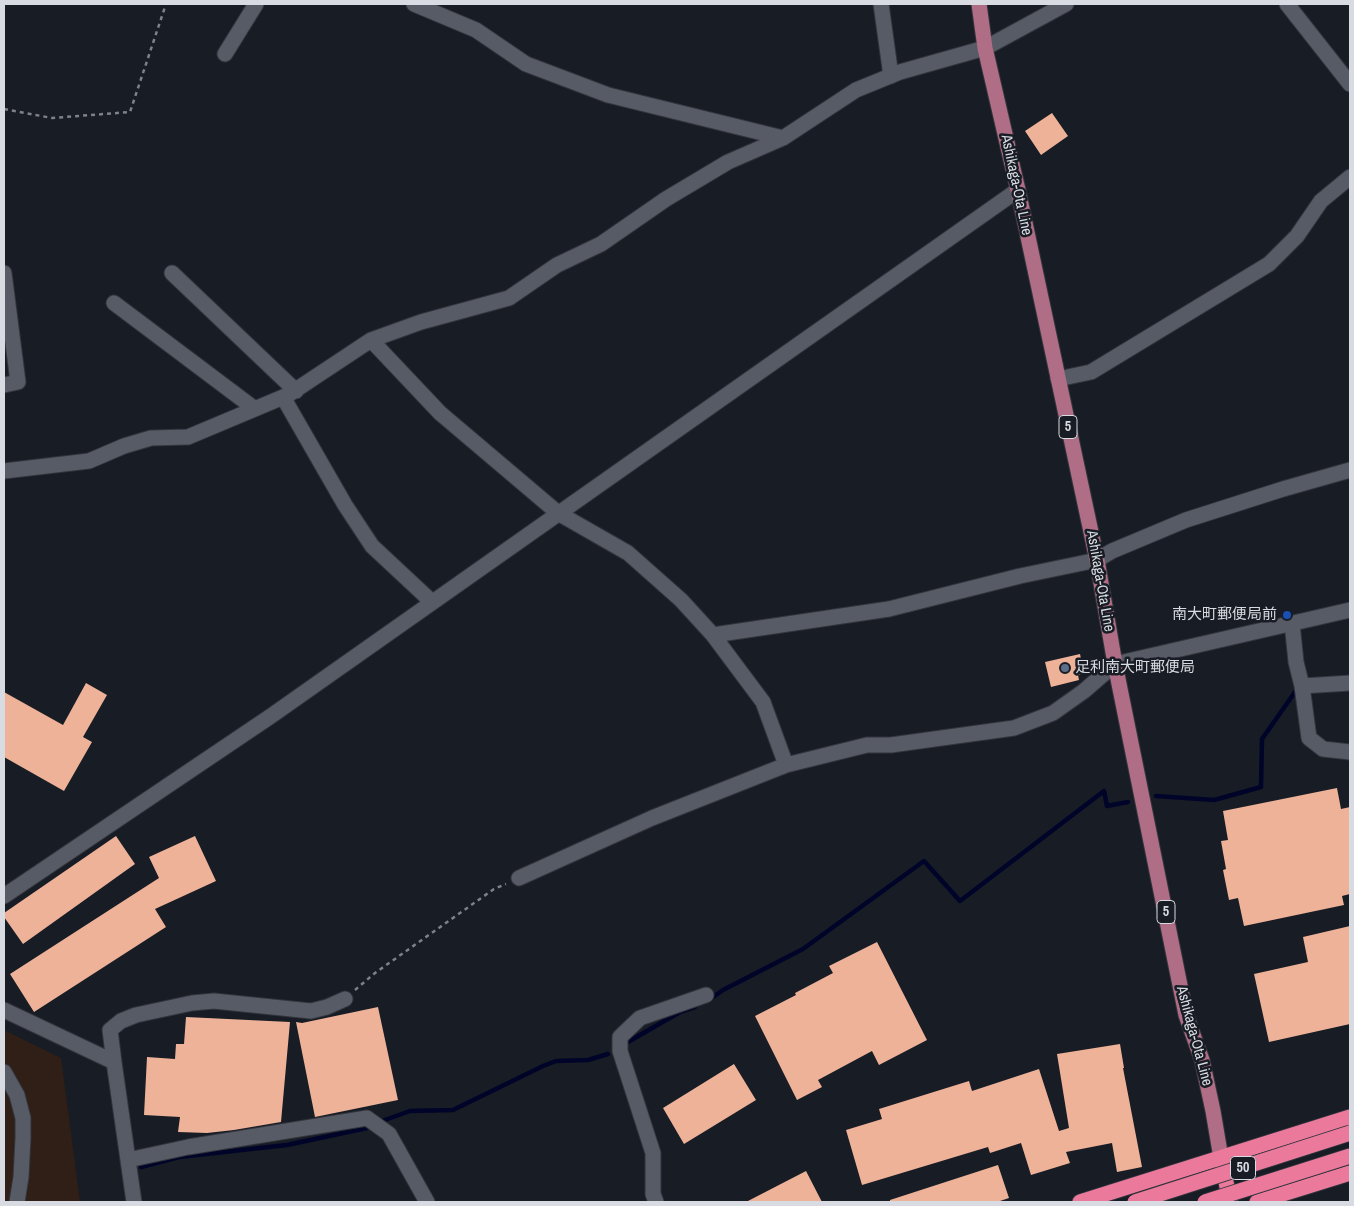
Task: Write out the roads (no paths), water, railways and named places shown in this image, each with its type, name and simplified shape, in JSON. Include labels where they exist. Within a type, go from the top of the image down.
[{"type":"highway","name":"50","points":[[1080,1202],[1350,1117]]},
{"type":"highway","name":"50","points":[[1135,1202],[1350,1133]]},
{"type":"highway","name":"50","points":[[1206,1202],[1350,1156]]},
{"type":"highway","points":[[1221,1158],[1230,1202]]},
{"type":"highway","name":"50","points":[[1257,1202],[1350,1172]]},
{"type":"main road","name":"Ashikaga-Ota Line","points":[[979,4],[985,48],[1018,190],[1097,560],[1115,664],[1186,1015],[1202,1060],[1221,1158]]},
{"type":"street","points":[[225,54],[256,4]]},
{"type":"street","points":[[414,4],[476,30],[526,64],[608,95],[783,138]]},
{"type":"street","points":[[881,4],[891,76]]},
{"type":"street","points":[[4,471],[89,461],[124,446],[151,438],[188,437],[290,394],[371,340],[421,322],[509,298],[557,265],[601,244],[666,199],[728,162],[783,138],[856,90],[891,76],[985,48],[1066,4]]},
{"type":"street","points":[[1288,4],[1350,84]]},
{"type":"street","points":[[1058,379],[1091,372],[1268,264],[1297,236],[1321,201],[1350,177]]},
{"type":"street","points":[[4,896],[271,716],[1018,190]]},
{"type":"street","points":[[4,273],[18,382],[4,385]]},
{"type":"street","points":[[172,273],[290,394],[345,505],[372,546],[432,602]]},
{"type":"street","points":[[114,304],[255,409]]},
{"type":"street","points":[[371,340],[440,413],[558,513],[628,553],[681,600],[713,635],[763,702],[786,765]]},
{"type":"street","points":[[713,635],[889,609],[1020,576],[1097,560],[1112,551],[1186,520],[1283,488],[1350,470]]},
{"type":"street","points":[[519,878],[652,818],[786,765],[867,745],[891,745],[1014,728],[1052,714],[1084,691],[1115,664],[1350,610]]},
{"type":"street","points":[[1292,623],[1296,662],[1302,686],[1309,738],[1323,749],[1349,756]]},
{"type":"street","points":[[1302,686],[1350,683]]},
{"type":"street","points":[[656,1202],[653,1194],[653,1153],[620,1051],[620,1037],[640,1018],[706,995]]},
{"type":"street","points":[[134,1202],[110,1030],[121,1021],[136,1015],[192,1002],[214,1001],[311,1011],[327,1007],[344,999]]},
{"type":"street","points":[[4,1010],[114,1062]]},
{"type":"street","points":[[4,1072],[17,1095],[23,1118],[21,1177],[16,1202]]},
{"type":"street","points":[[128,1160],[188,1146],[366,1118],[389,1134],[427,1202]]},
{"type":"waterway","points":[[1156,796],[1214,800],[1261,787],[1262,739],[1295,692]]},
{"type":"waterway","points":[[709,1000],[723,990],[803,949],[924,861],[960,901],[1104,791],[1107,806],[1128,802]]},
{"type":"waterway","points":[[628,1042],[680,1012],[695,1007]]},
{"type":"waterway","points":[[379,1122],[410,1111],[453,1110],[556,1061],[588,1060],[608,1054]]},
{"type":"waterway","points":[[141,1167],[179,1157],[287,1145],[367,1128]]},
{"type":"place","name":"南大町郵便局前","points":[[1287,615]]},
{"type":"place","name":"足利南大町郵便局","points":[[1065,668]]}]
